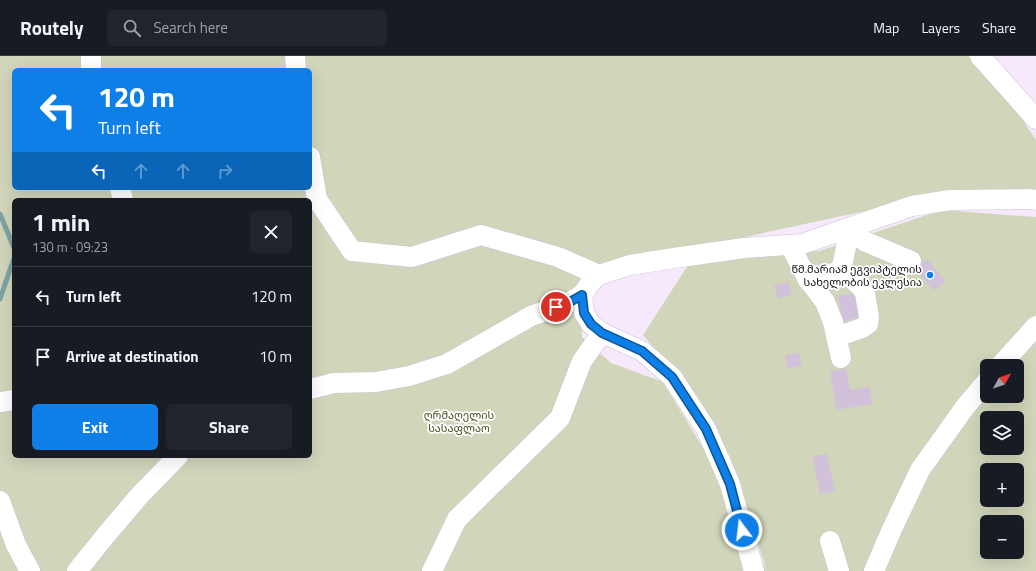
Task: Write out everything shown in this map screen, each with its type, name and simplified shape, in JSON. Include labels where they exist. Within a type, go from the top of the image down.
[{"type":"street","points":[[91,56],[91,68]]},
{"type":"street","points":[[295,56],[296,68]]},
{"type":"street","points":[[980,56],[1036,119]]},
{"type":"street","points":[[312,169],[317,199],[352,251],[412,257],[481,235],[558,257],[599,276]]},
{"type":"street","points":[[312,388],[334,383],[376,382],[409,376],[447,364],[531,316],[568,303],[582,295],[590,282],[599,276],[630,265],[744,248],[802,244],[912,206],[950,200],[1036,200]]},
{"type":"street","points":[[850,228],[864,241],[911,261]]},
{"type":"street","points":[[841,271],[850,228]]},
{"type":"street","points":[[790,245],[808,280],[825,302],[833,322],[841,358]]},
{"type":"street","points":[[808,280],[841,271],[850,277],[862,288],[865,293],[869,317],[868,324],[862,328],[836,336]]},
{"type":"street","points":[[582,295],[584,313],[591,324],[602,333],[642,351],[672,377],[706,429],[730,484],[754,571]]},
{"type":"street","points":[[1006,359],[1036,326]]},
{"type":"street","points":[[432,571],[457,519],[560,418],[582,361],[602,333]]},
{"type":"street","points":[[874,571],[920,470],[965,407],[980,389]]},
{"type":"street","points":[[0,402],[12,400]]},
{"type":"street","points":[[77,571],[140,494],[176,458]]},
{"type":"street","points":[[0,501],[16,544],[30,571]]},
{"type":"street","points":[[830,541],[839,571]]},
{"type":"green space","name":"ღრმაღელის სასაფლაო","points":[[0,56],[968,56],[1022,119],[1036,140],[1036,195],[902,203],[676,252],[580,289],[582,337],[611,363],[663,382],[717,471],[767,571],[0,571]]},
{"type":"green space","points":[[942,210],[1036,217],[1036,571],[767,571],[730,456],[680,377],[643,335],[690,262],[819,251]]},
{"type":"building","name":"წმ.მარიამ ეგვიპტელის სახელობის ეკლესია","points":[[927,259],[945,281],[933,291],[916,268]]},
{"type":"building","points":[[788,282],[792,295],[778,299],[774,285]]},
{"type":"building","points":[[859,292],[865,316],[843,321],[838,296]]},
{"type":"building","points":[[799,353],[802,365],[788,369],[785,356]]},
{"type":"building","points":[[846,369],[850,390],[870,387],[872,404],[836,410],[830,371]]},
{"type":"building","points":[[827,454],[835,491],[820,494],[812,456]]},
{"type":"waterway","points":[[0,214],[12,243]]},
{"type":"waterway","points":[[0,299],[12,264]]},
{"type":"place","name":"წმ.მარიამ ეგვიპტელის სახელობის ეკლესია","points":[[930,275]]},
{"type":"route","points":[[556,307],[568,303],[582,295],[584,313],[591,324],[602,333],[642,351],[672,377],[706,429],[730,484],[742,530]]}]
